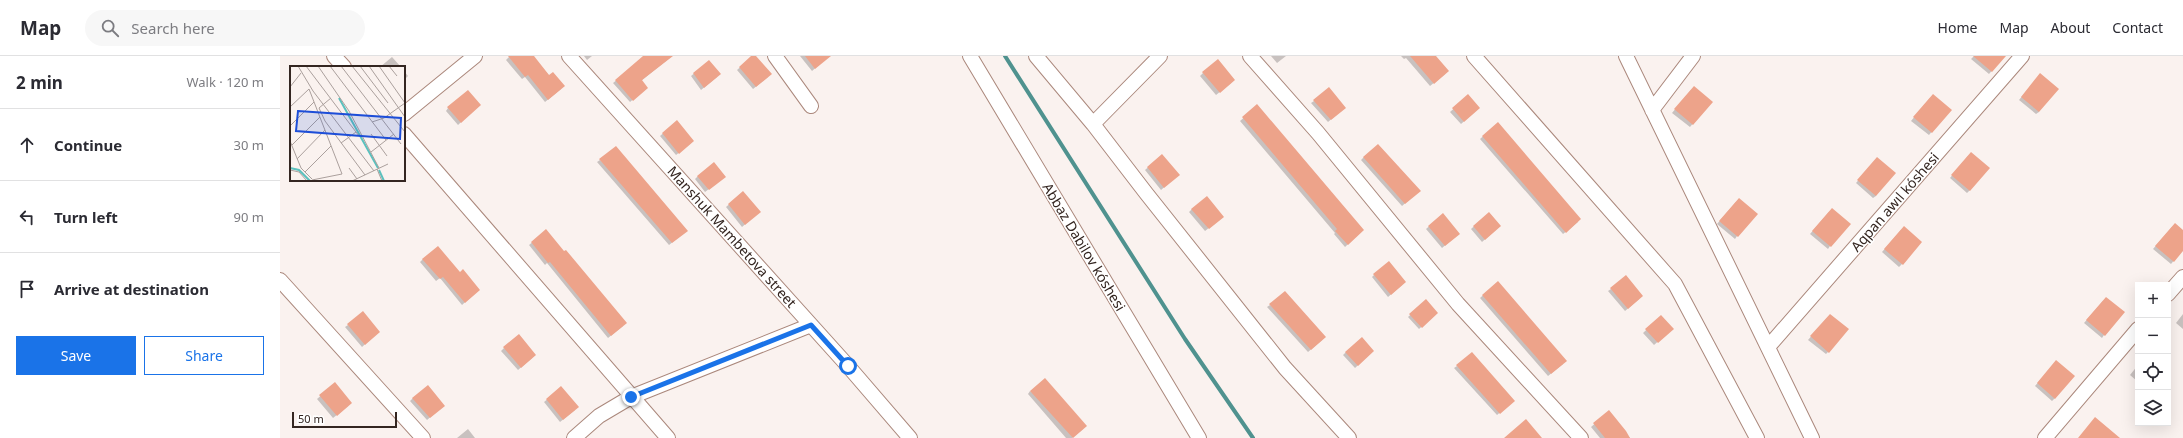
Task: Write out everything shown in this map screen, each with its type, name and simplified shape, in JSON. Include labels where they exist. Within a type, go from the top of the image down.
[{"type":"street","points":[[334,56],[343,66]]},
{"type":"street","points":[[405,113],[475,56]]},
{"type":"street","name":"Manshuk Mambetova street","points":[[569,56],[811,325],[910,438]]},
{"type":"street","points":[[775,56],[812,106]]},
{"type":"street","name":"Abbaz Dabilov kóshesi","points":[[970,56],[1199,438]]},
{"type":"street","points":[[1036,56],[1093,124],[1285,368],[1349,438]]},
{"type":"street","points":[[1093,124],[1160,56]]},
{"type":"street","points":[[1250,56],[1318,133],[1458,304],[1581,438]]},
{"type":"street","points":[[1474,56],[1675,284],[1757,438]]},
{"type":"street","points":[[1626,56],[1812,438]]},
{"type":"street","points":[[1652,110],[1693,56]]},
{"type":"street","name":"Aqpan awıl kóshesi","points":[[1768,347],[2022,56]]},
{"type":"street","points":[[405,135],[668,438]]},
{"type":"street","points":[[2171,291],[2183,277]]},
{"type":"street","points":[[280,280],[423,438]]},
{"type":"street","points":[[574,438],[598,416],[631,397],[811,325]]},
{"type":"street","points":[[2046,438],[2135,333]]},
{"type":"building","points":[[508,56],[534,56],[549,75],[553,72],[565,86],[548,100],[528,75],[525,77]]},
{"type":"building","points":[[643,56],[673,56],[642,80],[648,88],[633,101],[615,80]]},
{"type":"building","points":[[751,56],[756,56],[772,74],[756,87],[739,67]]},
{"type":"building","points":[[805,56],[831,56],[815,69]]},
{"type":"building","points":[[1410,56],[1436,56],[1449,71],[1434,84]]},
{"type":"building","points":[[1973,56],[2006,56],[1992,72]]},
{"type":"building","points":[[1218,59],[1235,80],[1220,93],[1202,72]]},
{"type":"building","points":[[709,60],[721,74],[704,88],[693,73]]},
{"type":"building","points":[[2040,73],[2059,89],[2039,112],[2021,97]]},
{"type":"building","points":[[1694,86],[1713,102],[1693,125],[1674,109]]},
{"type":"building","points":[[1329,87],[1346,108],[1331,120],[1313,100]]},
{"type":"building","points":[[468,90],[481,105],[461,123],[447,107]]},
{"type":"building","points":[[1468,94],[1480,108],[1464,122],[1452,108]]},
{"type":"building","points":[[1933,94],[1952,110],[1932,133],[1913,117]]},
{"type":"building","points":[[1257,104],[1364,230],[1348,245],[1335,231],[1337,229],[1242,117]]},
{"type":"building","points":[[677,120],[694,141],[679,154],[662,133]]},
{"type":"building","points":[[1498,122],[1581,219],[1566,233],[1482,136]]},
{"type":"building","points":[[1378,144],[1421,191],[1405,204],[1363,157]]},
{"type":"building","points":[[616,146],[688,231],[672,243],[599,159]]},
{"type":"building","points":[[1971,152],[1990,168],[1970,191],[1951,175]]},
{"type":"building","points":[[1162,154],[1180,175],[1164,188],[1147,167]]},
{"type":"building","points":[[1877,157],[1896,173],[1876,196],[1857,180]]},
{"type":"building","points":[[714,162],[726,177],[709,190],[697,176]]},
{"type":"building","points":[[743,191],[761,212],[745,225],[728,204]]},
{"type":"building","points":[[1207,196],[1224,217],[1209,229],[1191,209]]},
{"type":"building","points":[[1739,198],[1758,214],[1738,237],[1719,221]]},
{"type":"building","points":[[1832,208],[1851,224],[1831,247],[1812,231]]},
{"type":"building","points":[[1489,212],[1501,226],[1485,240],[1473,226]]},
{"type":"building","points":[[1443,213],[1460,234],[1445,246],[1428,226]]},
{"type":"building","points":[[2175,223],[2183,230],[2183,251],[2174,262],[2155,246]]},
{"type":"building","points":[[1904,226],[1922,242],[1903,265],[1884,249]]},
{"type":"building","points":[[546,229],[564,251],[566,250],[627,323],[611,336],[550,262],[548,263],[531,242]]},
{"type":"building","points":[[438,246],[460,272],[463,269],[480,290],[465,303],[443,277],[440,279],[422,259]]},
{"type":"building","points":[[1389,261],[1406,282],[1391,295],[1373,274]]},
{"type":"building","points":[[1626,275],[1643,296],[1628,309],[1610,288]]},
{"type":"building","points":[[1498,281],[1567,361],[1551,374],[1482,295]]},
{"type":"building","points":[[1285,291],[1326,337],[1311,350],[1269,304]]},
{"type":"building","points":[[2106,297],[2125,312],[2105,336],[2086,320]]},
{"type":"building","points":[[1426,299],[1438,313],[1422,328],[1409,314]]},
{"type":"building","points":[[363,311],[380,332],[365,345],[347,324]]},
{"type":"building","points":[[1830,314],[1849,329],[1829,353],[1810,336]]},
{"type":"building","points":[[1661,315],[1674,329],[1658,343],[1645,329]]},
{"type":"building","points":[[519,334],[536,355],[521,368],[503,347]]},
{"type":"building","points":[[1362,337],[1374,351],[1358,366],[1345,352]]},
{"type":"building","points":[[1472,352],[1515,401],[1500,414],[1456,365]]},
{"type":"building","points":[[2056,360],[2075,376],[2055,399],[2037,383]]},
{"type":"building","points":[[1045,378],[1087,426],[1073,438],[1030,391]]},
{"type":"building","points":[[335,382],[352,403],[337,416],[319,395]]},
{"type":"building","points":[[428,385],[445,406],[430,418],[412,398]]},
{"type":"building","points":[[561,386],[579,407],[563,420],[546,399]]},
{"type":"building","points":[[1609,410],[1630,438],[1605,438],[1593,423]]},
{"type":"building","points":[[2095,417],[2120,438],[2078,438]]},
{"type":"building","points":[[1526,419],[1542,438],[1504,438]]},
{"type":"waterway","points":[[1005,56],[1185,339],[1253,438]]},
{"type":"route","points":[[631,397],[811,325],[848,366]]}]
